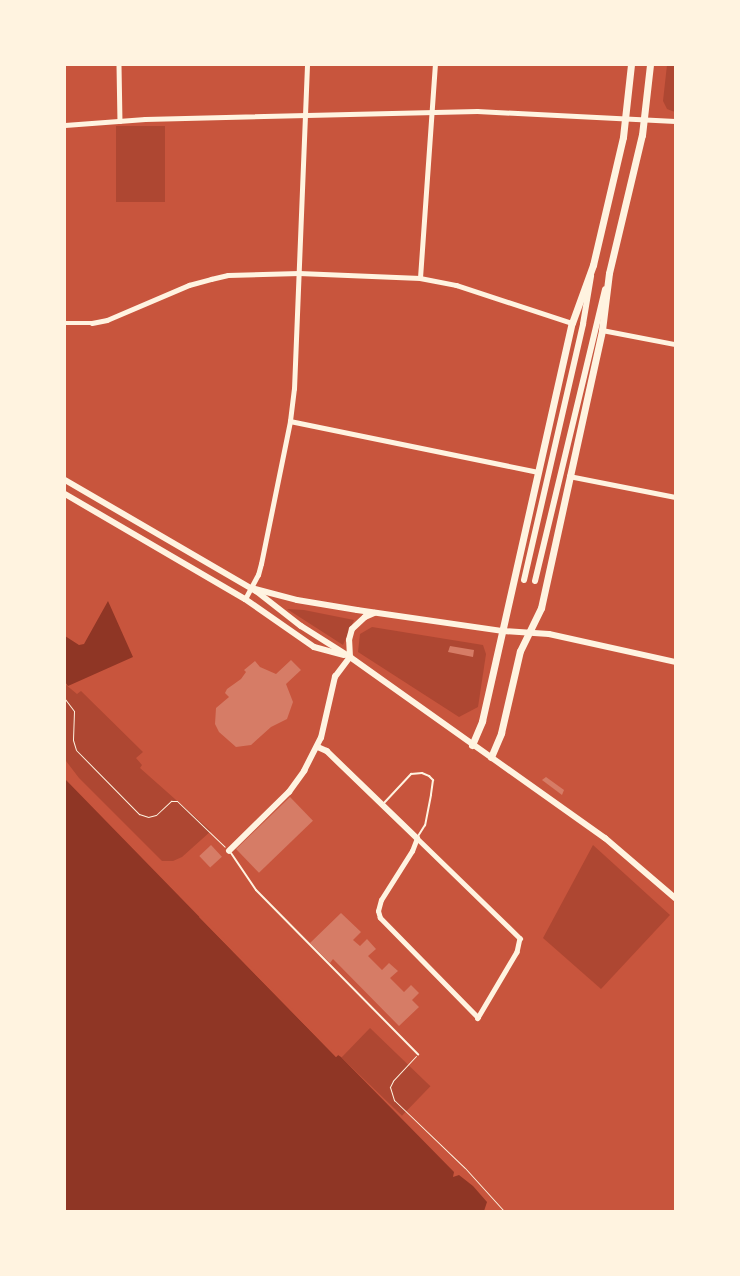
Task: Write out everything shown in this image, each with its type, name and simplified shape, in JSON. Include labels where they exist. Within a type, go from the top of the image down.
[{"type":"main road","points":[[524,580],[583,324],[593,265],[626,118],[631,65]]},
{"type":"main road","points":[[535,582],[576,401],[609,273],[645,120],[650,65]]},
{"type":"main road","points":[[472,745],[482,721],[572,323],[593,265]]},
{"type":"main road","points":[[491,757],[501,733],[520,651],[541,608],[602,330],[609,273]]},
{"type":"main road","points":[[65,480],[251,588],[301,626],[350,657],[605,838],[675,898]]},
{"type":"main road","points":[[65,494],[245,599],[314,647],[350,657]]},
{"type":"main road","points":[[251,588],[296,600],[503,631],[549,634],[675,662]]},
{"type":"main road","points":[[350,657],[349,640],[352,630],[365,617],[375,612]]},
{"type":"street","points":[[120,65],[120,121]]},
{"type":"street","points":[[245,599],[261,564],[290,421],[296,360],[307,65]]},
{"type":"street","points":[[420,278],[435,65]]},
{"type":"street","points":[[65,124],[432,112],[514,112],[675,121]]},
{"type":"street","points":[[65,323],[92,323],[107,320],[189,285],[228,275],[299,274],[420,278],[456,285],[572,323]]},
{"type":"street","points":[[602,330],[675,344]]},
{"type":"street","points":[[290,421],[538,472]]},
{"type":"street","points":[[569,476],[675,497]]},
{"type":"street","points":[[229,851],[289,792],[304,771],[318,747],[335,677],[350,657]]},
{"type":"street","points":[[318,747],[327,751],[382,804],[520,938],[517,952],[478,1018],[380,918],[378,911],[381,900],[412,851],[417,838]]},
{"type":"lane","points":[[382,804],[411,774],[422,773],[429,776],[433,780],[431,795],[425,825],[417,838]]},
{"type":"lane","points":[[229,851],[256,890],[418,1054]]},
{"type":"path","points":[[65,699],[74,711],[73,740],[76,750],[139,814],[148,817],[156,815],[170,801],[177,801],[229,851]]},
{"type":"path","points":[[418,1054],[393,1081],[390,1087],[394,1100],[465,1168],[504,1211]]},
{"type":"shaded area","points":[[667,65],[675,65],[675,112],[667,109],[663,101]]},
{"type":"shaded area","points":[[116,126],[165,126],[165,202],[116,202]]},
{"type":"shaded area","points":[[108,601],[133,657],[68,686],[65,682],[65,636],[79,645],[84,644]]},
{"type":"shaded area","points":[[287,609],[304,610],[354,620],[343,645]]},
{"type":"shaded area","points":[[372,627],[483,645],[486,654],[478,707],[459,717],[358,652],[360,634]]},
{"type":"shaded area","points":[[65,684],[77,694],[81,691],[143,752],[136,758],[142,765],[140,768],[211,831],[182,857],[173,861],[162,861],[79,778],[66,761]]},
{"type":"shaded area","points":[[65,779],[336,1057],[338,1055],[341,1057],[454,1172],[453,1177],[459,1175],[473,1186],[487,1202],[484,1211],[65,1211]]},
{"type":"shaded area","points":[[593,845],[670,915],[601,989],[543,938]]},
{"type":"shaded area","points":[[370,1028],[430,1086],[402,1116],[342,1057]]},
{"type":"pier","points":[[201,915],[336,1054],[340,1053],[336,1057],[199,917]]},
{"type":"building","points":[[450,646],[474,650],[473,657],[448,652]]},
{"type":"building","points":[[291,660],[301,670],[286,684],[293,702],[287,719],[271,727],[251,745],[236,747],[219,732],[215,724],[216,708],[229,697],[225,693],[227,689],[241,679],[246,672],[244,670],[255,661],[260,667],[276,674]]},
{"type":"building","points":[[546,777],[564,790],[562,795],[542,780]]},
{"type":"building","points":[[290,797],[313,821],[259,873],[236,849]]},
{"type":"building","points":[[211,845],[222,857],[210,868],[199,856]]},
{"type":"building","points":[[341,913],[361,932],[353,940],[360,946],[367,939],[376,949],[368,956],[382,970],[389,963],[398,971],[390,978],[404,992],[411,985],[419,993],[412,1000],[419,1007],[399,1026],[333,959],[330,963],[310,943]]}]
